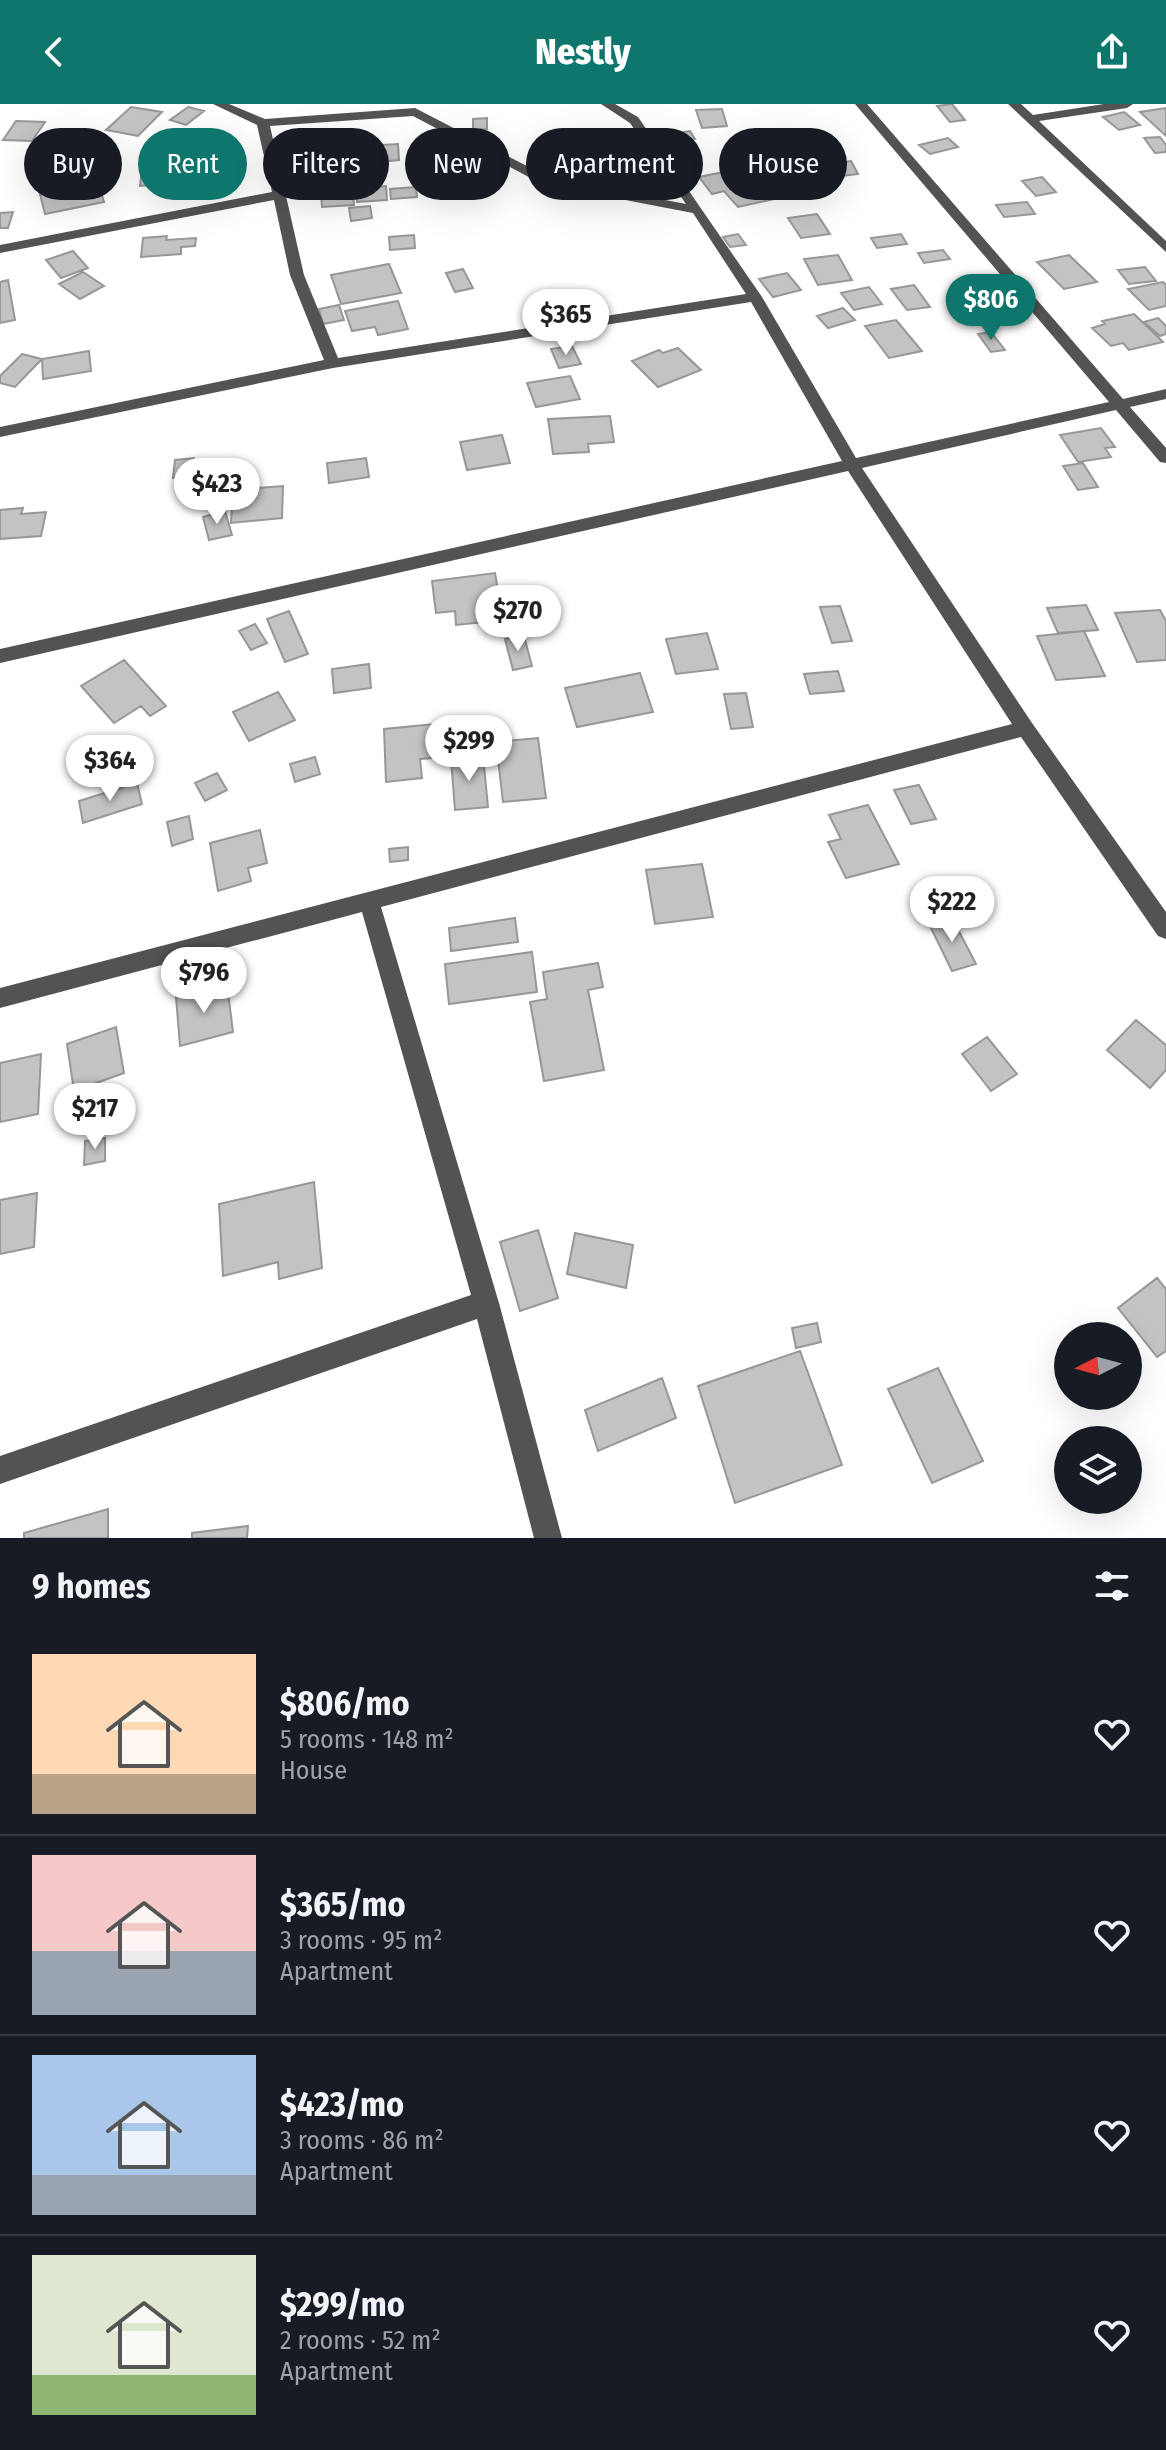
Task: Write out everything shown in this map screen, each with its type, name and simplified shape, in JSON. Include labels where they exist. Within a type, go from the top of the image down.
[{"type":"street","points":[[219,104],[263,123],[415,112],[546,181],[697,210]]},
{"type":"street","points":[[607,104],[636,112],[755,297],[853,466],[1025,728],[1166,929]]},
{"type":"street","points":[[861,104],[1166,458]]},
{"type":"street","points":[[1014,104],[1166,248]]},
{"type":"street","points":[[1030,119],[1127,104]]},
{"type":"street","points":[[263,123],[264,128]]},
{"type":"street","points":[[0,249],[263,198]]},
{"type":"street","points":[[280,200],[297,275],[333,363]]},
{"type":"street","points":[[0,432],[333,363],[755,297]]},
{"type":"street","points":[[0,656],[1166,394]]},
{"type":"street","points":[[0,998],[1025,728]]},
{"type":"street","points":[[369,901],[486,1303],[548,1538]]},
{"type":"street","points":[[0,1470],[486,1303]]},
{"type":"building","points":[[952,104],[965,120],[950,122],[937,106]]},
{"type":"building","points":[[131,107],[162,112],[146,128],[138,128],[138,136],[122,133],[122,128],[108,128]]},
{"type":"building","points":[[188,107],[204,111],[186,125],[170,120]]},
{"type":"building","points":[[1166,108],[1166,136],[1140,112]]},
{"type":"building","points":[[722,109],[727,126],[702,128],[696,110]]},
{"type":"building","points":[[1124,112],[1140,125],[1119,130],[1103,117]]},
{"type":"building","points":[[487,118],[487,128],[473,128],[473,119]]},
{"type":"building","points":[[16,121],[45,122],[41,128],[24,128],[24,141],[3,140]]},
{"type":"building","points":[[1160,137],[1166,145],[1166,152],[1155,153],[1144,138]]},
{"type":"building","points":[[948,138],[958,147],[930,154],[919,145]]},
{"type":"building","points":[[398,144],[399,160],[389,161],[389,145]]},
{"type":"building","points":[[851,161],[858,174],[847,175],[847,162]]},
{"type":"building","points":[[719,173],[719,192],[712,194],[703,182],[703,176]]},
{"type":"building","points":[[1042,177],[1056,192],[1036,196],[1022,181]]},
{"type":"building","points":[[405,188],[405,198],[391,199],[390,189]]},
{"type":"building","points":[[42,200],[104,202],[45,214]]},
{"type":"building","points":[[321,200],[354,200],[354,205],[322,207]]},
{"type":"building","points":[[732,200],[770,200],[738,207]]},
{"type":"building","points":[[1027,202],[1035,214],[1004,217],[996,205]]},
{"type":"building","points":[[370,206],[372,218],[351,221],[349,208]]},
{"type":"building","points":[[13,212],[8,228],[0,228],[0,213]]},
{"type":"building","points":[[817,214],[830,234],[801,238],[788,218]]},
{"type":"building","points":[[738,234],[746,245],[730,247],[723,237]]},
{"type":"building","points":[[901,234],[907,244],[877,248],[871,238]]},
{"type":"building","points":[[414,235],[415,248],[390,250],[389,237]]},
{"type":"building","points":[[167,236],[166,240],[196,238],[195,246],[181,247],[181,254],[141,257],[143,238]]},
{"type":"building","points":[[943,250],[950,259],[924,263],[918,253]]},
{"type":"building","points":[[73,251],[88,268],[61,278],[46,260]]},
{"type":"building","points":[[838,255],[852,280],[818,285],[804,259]]},
{"type":"building","points":[[1069,255],[1097,282],[1064,289],[1037,262]]},
{"type":"building","points":[[389,264],[401,293],[341,304],[331,275]]},
{"type":"building","points":[[1145,267],[1156,281],[1129,284],[1118,270]]},
{"type":"building","points":[[463,269],[473,288],[455,292],[446,273]]},
{"type":"building","points":[[83,272],[104,286],[80,299],[59,284]]},
{"type":"building","points":[[787,273],[801,290],[773,297],[759,279]]},
{"type":"building","points":[[8,280],[15,320],[0,323],[0,282]]},
{"type":"building","points":[[1163,282],[1166,285],[1166,306],[1149,310],[1128,289]]},
{"type":"building","points":[[914,285],[930,307],[907,310],[891,289]]},
{"type":"building","points":[[869,287],[882,304],[854,310],[841,293]]},
{"type":"building","points":[[975,293],[983,304],[954,308],[947,297]]},
{"type":"building","points":[[398,301],[408,329],[378,335],[375,327],[352,331],[345,311]]},
{"type":"building","points":[[339,305],[344,320],[323,324],[319,309]]},
{"type":"building","points":[[843,308],[855,320],[828,328],[817,316]]},
{"type":"building","points":[[1134,314],[1163,342],[1129,350],[1123,343],[1111,346],[1092,328],[1105,324],[1102,321]]},
{"type":"building","points":[[1158,318],[1166,326],[1166,334],[1160,336],[1144,322]]},
{"type":"building","points":[[896,320],[922,351],[889,358],[865,326]]},
{"type":"building","points":[[991,332],[1005,350],[991,352],[978,334]]},
{"type":"building","points":[[572,346],[581,364],[559,368],[551,349]]},
{"type":"building","points":[[678,348],[701,370],[658,387],[632,361],[659,350],[663,353]]},
{"type":"building","points":[[89,351],[91,371],[43,379],[42,359]]},
{"type":"building","points":[[22,354],[42,359],[15,387],[0,383],[0,376]]},
{"type":"building","points":[[570,376],[580,399],[536,407],[527,383]]},
{"type":"building","points":[[610,416],[614,442],[588,444],[589,452],[553,454],[548,419]]},
{"type":"building","points":[[1101,428],[1115,447],[1105,448],[1111,457],[1078,462],[1060,435]]},
{"type":"building","points":[[502,435],[510,463],[467,470],[460,442]]},
{"type":"building","points":[[194,458],[192,476],[173,478],[175,460]]},
{"type":"building","points":[[366,458],[369,477],[329,483],[327,463]]},
{"type":"building","points":[[1083,463],[1098,487],[1078,490],[1063,466]]},
{"type":"building","points":[[283,486],[282,518],[231,523],[233,490]]},
{"type":"building","points":[[23,508],[21,514],[46,512],[41,536],[0,539],[0,510]]},
{"type":"building","points":[[225,511],[232,535],[209,540],[203,517]]},
{"type":"building","points":[[495,573],[503,620],[456,625],[455,611],[436,613],[432,581]]},
{"type":"building","points":[[1086,605],[1098,630],[1058,633],[1047,608]]},
{"type":"building","points":[[840,606],[852,641],[832,643],[820,607]]},
{"type":"building","points":[[1160,610],[1166,621],[1166,660],[1137,662],[1115,613]]},
{"type":"building","points":[[289,611],[308,654],[285,662],[267,619]]},
{"type":"building","points":[[255,624],[267,643],[251,650],[239,631]]},
{"type":"building","points":[[1084,631],[1105,676],[1056,680],[1037,636]]},
{"type":"building","points":[[707,633],[718,669],[676,674],[666,639]]},
{"type":"building","points":[[524,636],[532,666],[513,670],[505,639]]},
{"type":"building","points":[[124,660],[166,706],[150,716],[141,706],[114,723],[81,686]]},
{"type":"building","points":[[369,664],[371,688],[334,693],[332,669]]},
{"type":"building","points":[[838,671],[844,691],[810,694],[804,674]]},
{"type":"building","points":[[640,673],[653,712],[577,727],[565,688]]},
{"type":"building","points":[[278,692],[295,720],[249,741],[233,712]]},
{"type":"building","points":[[746,693],[753,727],[731,729],[724,694]]},
{"type":"building","points":[[445,723],[447,757],[420,759],[422,778],[386,782],[384,729]]},
{"type":"building","points":[[538,738],[546,798],[503,802],[496,742]]},
{"type":"building","points":[[483,756],[488,807],[455,810],[451,759]]},
{"type":"building","points":[[315,757],[320,774],[295,782],[290,764]]},
{"type":"building","points":[[217,773],[227,790],[205,801],[195,783]]},
{"type":"building","points":[[137,783],[142,804],[83,823],[79,801]]},
{"type":"building","points":[[919,785],[936,819],[911,824],[894,790]]},
{"type":"building","points":[[868,805],[899,864],[846,878],[828,842],[841,839],[829,815]]},
{"type":"building","points":[[189,816],[193,839],[172,846],[167,822]]},
{"type":"building","points":[[260,830],[267,863],[248,868],[251,881],[218,891],[210,843]]},
{"type":"building","points":[[408,847],[408,860],[390,862],[389,849]]},
{"type":"building","points":[[702,864],[713,917],[655,924],[646,870]]},
{"type":"building","points":[[515,918],[518,942],[451,951],[449,928]]},
{"type":"building","points":[[952,918],[976,964],[952,971],[929,924]]},
{"type":"building","points":[[532,952],[537,992],[449,1004],[445,964]]},
{"type":"building","points":[[598,963],[603,987],[588,990],[604,1070],[544,1081],[530,1002],[547,999],[543,972]]},
{"type":"building","points":[[227,984],[233,1032],[180,1046],[176,997]]},
{"type":"building","points":[[1136,1020],[1166,1045],[1166,1070],[1150,1088],[1107,1050]]},
{"type":"building","points":[[116,1027],[124,1073],[74,1091],[67,1044]]},
{"type":"building","points":[[987,1037],[1017,1074],[991,1091],[962,1054]]},
{"type":"building","points":[[41,1054],[38,1114],[0,1122],[0,1063]]},
{"type":"building","points":[[105,1138],[105,1161],[84,1165],[85,1141]]},
{"type":"building","points":[[314,1182],[322,1268],[279,1279],[278,1262],[223,1276],[219,1204]]},
{"type":"building","points":[[37,1193],[34,1247],[0,1254],[0,1200]]},
{"type":"building","points":[[538,1230],[558,1298],[520,1311],[500,1242]]},
{"type":"building","points":[[575,1233],[633,1245],[626,1288],[567,1274]]},
{"type":"building","points":[[1157,1278],[1166,1289],[1166,1351],[1157,1357],[1142,1338],[1142,1322],[1129,1322],[1118,1308]]},
{"type":"building","points":[[817,1323],[821,1342],[796,1348],[792,1328]]},
{"type":"building","points":[[800,1351],[842,1465],[735,1503],[698,1386]]},
{"type":"building","points":[[938,1368],[983,1461],[932,1483],[888,1389]]},
{"type":"building","points":[[662,1378],[676,1418],[598,1451],[585,1410]]},
{"type":"building","points":[[108,1509],[108,1538],[24,1538],[24,1533]]},
{"type":"building","points":[[248,1526],[247,1538],[192,1538],[192,1533]]}]
